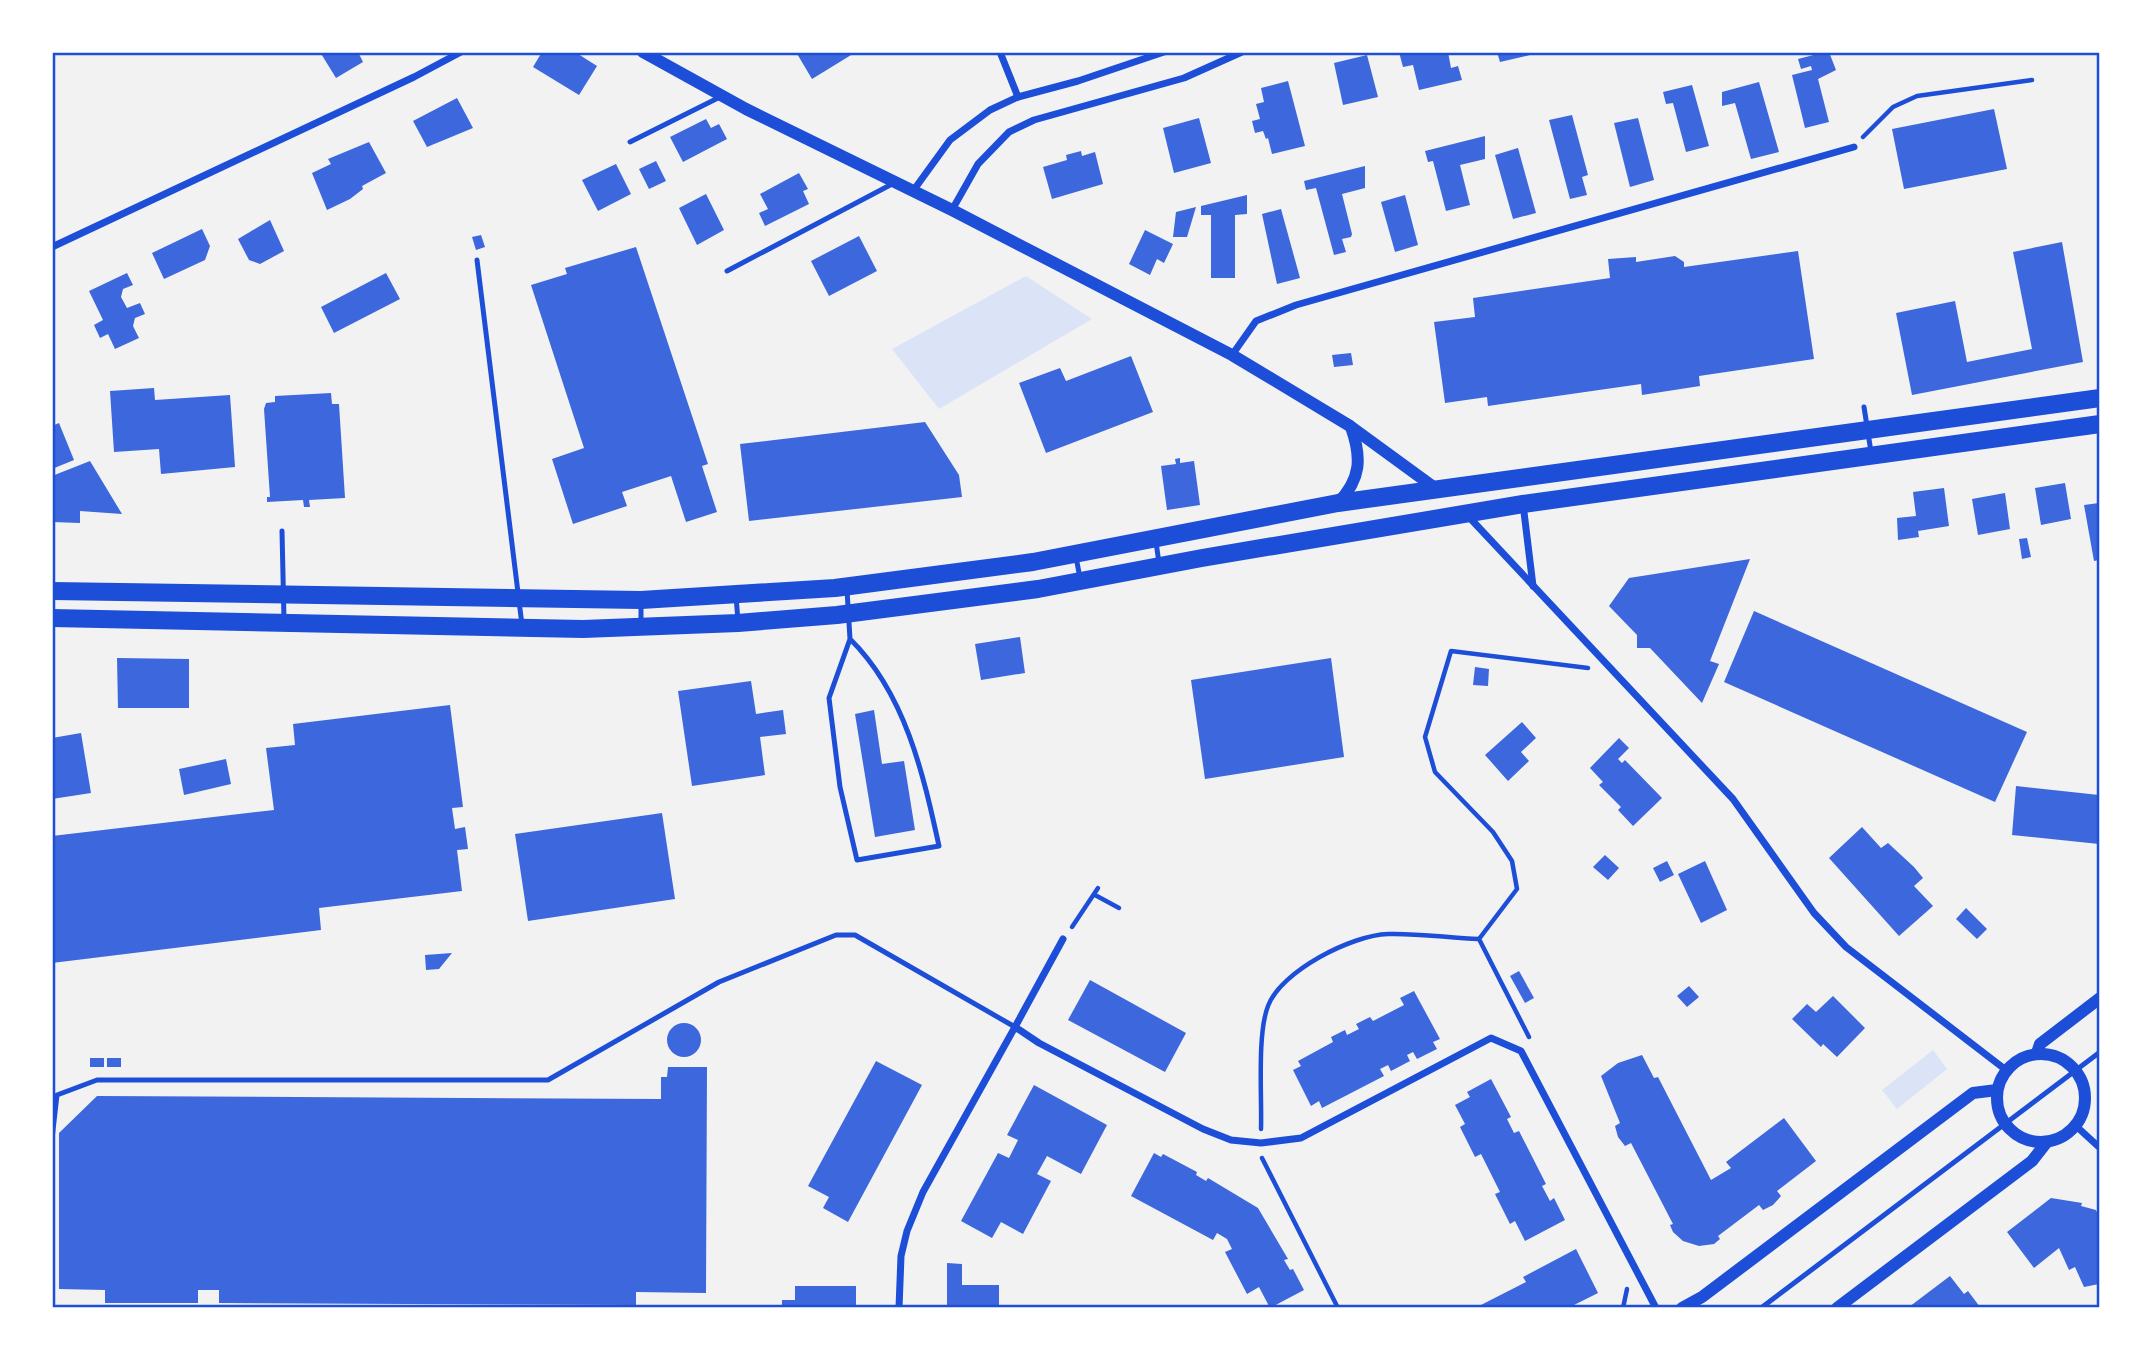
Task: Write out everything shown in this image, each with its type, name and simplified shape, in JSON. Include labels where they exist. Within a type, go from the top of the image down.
[{"type":"main road","points":[[56,593],[641,600],[846,587],[1075,554],[1338,503],[1435,488],[2099,398]]},
{"type":"main road","points":[[52,618],[523,627],[738,623],[848,614],[1081,581],[1523,504],[2099,425]]},
{"type":"main road","points":[[1435,488],[1465,513]]},
{"type":"street","points":[[52,247],[402,83],[461,52]]},
{"type":"street","points":[[643,52],[722,96],[953,210],[1232,355],[1350,426],[1435,488]]},
{"type":"street","points":[[1000,52],[1018,97]]},
{"type":"street","points":[[913,192],[950,140],[990,110],[1018,97],[1164,52]]},
{"type":"street","points":[[953,210],[978,164],[1009,132],[1034,120],[1184,78],[1242,52]]},
{"type":"street","points":[[1232,355],[1255,321],[1296,304],[1854,147]]},
{"type":"street","points":[[1338,503],[1350,491],[1357,475],[1359,454],[1350,426]]},
{"type":"street","points":[[1523,504],[1533,587]]},
{"type":"street","points":[[1465,513],[1733,799],[1814,913],[1846,947],[2006,1070]]},
{"type":"street","points":[[899,1307],[901,1256],[915,1212],[1063,939]]},
{"type":"street","points":[[2037,1054],[2040,1044],[2099,998]]},
{"type":"street","points":[[1015,1027],[1039,1043],[1203,1129],[1231,1140],[1261,1143],[1301,1138],[1492,1038],[1521,1051],[1656,1307]]},
{"type":"street","points":[[2037,1054],[2066,1061],[2076,1071],[2085,1087],[2086,1105],[2076,1126],[2063,1138],[2046,1143],[2030,1142],[2016,1135],[2005,1124],[1997,1108],[1997,1090],[2006,1070],[2025,1056],[2037,1054]]},
{"type":"street","points":[[1682,1307],[1702,1297],[1973,1093],[1997,1090]]},
{"type":"street","points":[[2086,1105],[2099,1103]]},
{"type":"street","points":[[2076,1126],[2099,1147]]},
{"type":"street","points":[[1837,1307],[2032,1161],[2046,1143]]},
{"type":"lane","points":[[1134,52],[1138,61]]},
{"type":"lane","points":[[630,142],[722,96]]},
{"type":"lane","points":[[727,271],[894,183]]},
{"type":"lane","points":[[477,260],[523,627]]},
{"type":"lane","points":[[1864,407],[1872,456]]},
{"type":"lane","points":[[282,531],[284,624]]},
{"type":"lane","points":[[1155,538],[1160,566]]},
{"type":"lane","points":[[1075,554],[1081,581]]},
{"type":"lane","points":[[846,587],[850,639],[829,698],[840,788],[857,860],[939,846],[919,758],[878,674],[866,655],[850,639]]},
{"type":"lane","points":[[736,596],[738,623]]},
{"type":"lane","points":[[641,600],[641,626]]},
{"type":"lane","points":[[52,1139],[57,1095],[97,1080],[548,1080],[719,982],[836,935],[855,935],[1015,1027]]},
{"type":"lane","points":[[1761,1307],[2099,1052]]},
{"type":"path","points":[[1854,147],[1893,107],[1917,96],[2032,80]]},
{"type":"path","points":[[1479,939],[1517,889],[1512,861],[1493,832],[1435,772],[1425,737],[1451,651],[1613,671]]},
{"type":"path","points":[[1063,939],[1098,888]]},
{"type":"path","points":[[1095,895],[1119,908]]},
{"type":"path","points":[[1338,1307],[1262,1164],[1264,1027],[1268,1006],[1279,985],[1307,965],[1349,943],[1386,933],[1479,939]]},
{"type":"path","points":[[1479,939],[1533,1045]]},
{"type":"path","points":[[1623,1307],[1627,1289]]},
{"type":"shaded area","points":[[1026,276],[1092,319],[939,409],[892,349]]},
{"type":"shaded area","points":[[1933,1050],[1947,1069],[1897,1109],[1882,1090]]},
{"type":"building","points":[[320,52],[358,52],[363,62],[336,78]]},
{"type":"building","points":[[542,52],[575,52],[597,66],[579,95],[533,67]]},
{"type":"building","points":[[796,52],[856,52],[812,79]]},
{"type":"building","points":[[1399,52],[1448,52],[1451,68],[1458,66],[1462,80],[1419,90],[1413,65],[1403,67]]},
{"type":"building","points":[[1497,52],[1529,52],[1530,55],[1500,62]]},
{"type":"building","points":[[1829,52],[1836,70],[1818,79],[1829,122],[1805,128],[1792,75],[1812,70],[1811,66],[1801,69],[1798,59]]},
{"type":"building","points":[[1367,55],[1378,97],[1343,105],[1334,63]]},
{"type":"building","points":[[1288,81],[1305,146],[1272,154],[1268,138],[1266,139],[1263,131],[1255,133],[1252,121],[1260,119],[1256,104],[1264,102],[1261,88]]},
{"type":"building","points":[[1759,82],[1779,152],[1751,159],[1735,103],[1722,106],[1722,92]]},
{"type":"building","points":[[1692,85],[1709,146],[1686,152],[1673,103],[1666,104],[1663,92]]},
{"type":"building","points":[[457,98],[473,128],[427,147],[413,121]]},
{"type":"building","points":[[1994,109],[2007,169],[1904,189],[1892,129]]},
{"type":"building","points":[[1572,115],[1588,175],[1582,177],[1587,195],[1570,199],[1549,120]]},
{"type":"building","points":[[1199,118],[1211,163],[1174,173],[1163,128]]},
{"type":"building","points":[[1638,118],[1654,180],[1630,187],[1614,123]]},
{"type":"building","points":[[706,119],[711,128],[719,124],[727,139],[683,162],[670,137]]},
{"type":"building","points":[[1485,136],[1485,159],[1460,165],[1470,205],[1446,211],[1433,161],[1428,162],[1425,151]]},
{"type":"building","points":[[369,142],[386,173],[362,186],[363,189],[350,199],[327,210],[312,173],[331,164],[328,159]]},
{"type":"building","points":[[1518,148],[1536,213],[1513,219],[1495,155]]},
{"type":"building","points":[[1081,151],[1082,156],[1095,152],[1103,184],[1052,199],[1043,167],[1067,160],[1066,155]]},
{"type":"building","points":[[656,161],[666,181],[649,189],[639,169]]},
{"type":"building","points":[[616,164],[631,194],[598,211],[582,180]]},
{"type":"building","points":[[1365,166],[1365,188],[1342,194],[1352,234],[1351,237],[1342,239],[1346,252],[1334,255],[1316,188],[1306,190],[1304,181]]},
{"type":"building","points":[[799,173],[808,189],[803,191],[809,204],[765,226],[759,213],[768,209],[760,194]]},
{"type":"building","points":[[706,194],[724,230],[697,245],[679,208]]},
{"type":"building","points":[[1247,195],[1247,214],[1235,215],[1235,278],[1211,278],[1211,215],[1201,215],[1201,206]]},
{"type":"building","points":[[1405,195],[1418,245],[1395,252],[1381,202]]},
{"type":"building","points":[[1196,207],[1187,237],[1173,237],[1176,212]]},
{"type":"building","points":[[1281,209],[1300,278],[1277,284],[1262,214]]},
{"type":"building","points":[[270,220],[284,251],[260,264],[249,260],[238,239]]},
{"type":"building","points":[[202,229],[210,246],[205,260],[164,279],[152,253]]},
{"type":"building","points":[[1145,230],[1173,244],[1164,263],[1157,259],[1150,275],[1129,264]]},
{"type":"building","points":[[481,235],[485,247],[476,250],[472,237]]},
{"type":"building","points":[[859,236],[877,271],[829,296],[811,261]]},
{"type":"building","points":[[2062,242],[2083,362],[1912,395],[1896,313],[1955,301],[1967,362],[2032,349],[2013,252]]},
{"type":"building","points":[[636,247],[708,464],[702,466],[717,512],[686,522],[671,476],[622,492],[627,506],[573,524],[552,459],[584,448],[531,285],[567,274],[565,268]]},
{"type":"building","points":[[1798,251],[1814,359],[1699,376],[1700,386],[1642,395],[1641,384],[1488,406],[1487,397],[1445,403],[1434,322],[1475,317],[1473,298],[1610,278],[1608,259],[1636,257],[1636,262],[1675,256],[1684,262],[1684,267]]},
{"type":"building","points":[[127,273],[133,285],[123,289],[121,297],[127,308],[140,303],[145,314],[135,318],[133,326],[139,338],[115,349],[108,334],[100,338],[94,325],[103,320],[89,291]]},
{"type":"building","points":[[386,273],[400,299],[334,333],[321,307]]},
{"type":"building","points":[[1351,353],[1353,365],[1334,367],[1332,355]]},
{"type":"building","points":[[1131,356],[1153,412],[1046,453],[1019,383],[1060,368],[1066,381]]},
{"type":"building","points":[[154,388],[155,400],[230,395],[235,467],[161,474],[159,449],[114,452],[110,391]]},
{"type":"building","points":[[331,393],[332,404],[339,404],[345,498],[309,500],[310,507],[304,507],[303,500],[267,502],[267,497],[270,497],[264,409],[266,403],[275,402],[275,396]]},
{"type":"building","points":[[925,422],[959,475],[962,497],[749,521],[740,444]]},
{"type":"building","points":[[59,423],[74,460],[52,469],[52,426]]},
{"type":"building","points":[[1180,458],[1180,463],[1194,461],[1200,505],[1167,510],[1161,466],[1176,464],[1175,459]]},
{"type":"building","points":[[90,461],[122,514],[80,511],[80,523],[52,522],[52,476]]},
{"type":"building","points":[[2065,483],[2071,519],[2041,525],[2035,488]]},
{"type":"building","points":[[1944,488],[1949,526],[1918,531],[1919,537],[1898,540],[1897,518],[1916,516],[1913,492]]},
{"type":"building","points":[[2005,493],[2010,529],[1978,535],[1972,499]]},
{"type":"building","points":[[2099,503],[2099,560],[2094,561],[2084,505]]},
{"type":"building","points":[[2027,538],[2031,557],[2022,559],[2019,539]]},
{"type":"building","points":[[1750,559],[1710,661],[1719,664],[1702,703],[1650,648],[1637,648],[1637,635],[1609,606],[1629,578]]},
{"type":"building","points":[[1754,611],[2027,732],[1995,802],[1724,682]]},
{"type":"building","points":[[1020,637],[1025,673],[981,680],[975,644]]},
{"type":"building","points":[[117,658],[189,659],[189,708],[118,708]]},
{"type":"building","points":[[1331,658],[1344,757],[1205,779],[1191,680]]},
{"type":"building","points":[[1475,667],[1489,669],[1488,686],[1473,685]]},
{"type":"building","points":[[751,681],[756,714],[783,710],[786,734],[760,737],[765,775],[692,786],[678,691]]},
{"type":"building","points":[[450,705],[463,807],[452,808],[455,829],[465,827],[468,849],[457,850],[462,891],[319,908],[321,930],[52,963],[52,836],[274,810],[266,748],[295,745],[293,724]]},
{"type":"building","points":[[874,710],[882,764],[904,761],[915,830],[875,837],[855,714]]},
{"type":"building","points":[[1522,722],[1536,738],[1521,752],[1529,761],[1508,781],[1485,755]]},
{"type":"building","points":[[81,733],[91,793],[52,799],[52,738]]},
{"type":"building","points":[[1619,738],[1629,748],[1618,759],[1622,763],[1625,760],[1662,798],[1633,826],[1618,810],[1621,807],[1599,785],[1603,782],[1590,768]]},
{"type":"building","points":[[226,759],[231,784],[184,795],[179,769]]},
{"type":"building","points":[[2016,786],[2099,795],[2099,844],[2012,835]]},
{"type":"building","points":[[662,813],[675,899],[528,921],[515,834]]},
{"type":"building","points":[[1862,827],[1881,848],[1888,843],[1914,867],[1923,878],[1914,886],[1933,906],[1899,936],[1829,858]]},
{"type":"building","points":[[1605,855],[1619,868],[1608,880],[1593,867]]},
{"type":"building","points":[[1667,861],[1674,875],[1660,882],[1653,868]]},
{"type":"building","points":[[1705,861],[1727,910],[1701,923],[1678,874]]},
{"type":"building","points":[[1966,908],[1987,929],[1977,939],[1956,919]]},
{"type":"building","points":[[452,953],[439,969],[426,970],[425,955]]},
{"type":"building","points":[[1519,971],[1534,998],[1525,1003],[1510,976]]},
{"type":"building","points":[[1090,980],[1186,1033],[1165,1072],[1068,1020]]},
{"type":"building","points":[[1689,986],[1699,997],[1687,1007],[1677,996]]},
{"type":"building","points":[[1414,991],[1440,1039],[1433,1042],[1437,1049],[1417,1059],[1413,1052],[1407,1055],[1410,1061],[1391,1071],[1388,1065],[1380,1069],[1384,1076],[1322,1108],[1319,1101],[1311,1106],[1293,1070],[1301,1066],[1298,1061],[1333,1042],[1331,1037],[1345,1030],[1347,1035],[1359,1029],[1356,1024],[1370,1017],[1373,1021],[1404,1005],[1400,998]]},
{"type":"building","points":[[1833,996],[1865,1028],[1837,1057],[1823,1044],[1821,1047],[1792,1019],[1807,1004],[1816,1012]]},
{"type":"building","points":[[684,1023],[696,1028],[701,1040],[696,1052],[684,1057],[672,1052],[667,1040],[672,1028]]},
{"type":"building","points":[[1642,1055],[1654,1078],[1658,1077],[1711,1180],[1731,1168],[1726,1162],[1784,1118],[1816,1161],[1777,1191],[1781,1196],[1773,1205],[1763,1210],[1759,1205],[1718,1236],[1720,1239],[1714,1244],[1699,1246],[1683,1241],[1673,1232],[1670,1225],[1673,1224],[1631,1143],[1625,1146],[1618,1137],[1615,1126],[1620,1123],[1601,1076],[1618,1063]]},
{"type":"building","points":[[90,1058],[104,1058],[104,1067],[90,1067]]},
{"type":"building","points":[[107,1058],[121,1058],[121,1067],[107,1067]]},
{"type":"building","points":[[876,1061],[922,1085],[848,1222],[823,1208],[829,1197],[808,1186]]},
{"type":"building","points":[[668,1067],[707,1067],[706,1293],[636,1292],[636,1305],[219,1303],[219,1290],[198,1290],[198,1303],[105,1303],[105,1290],[59,1289],[59,1133],[97,1096],[661,1099],[661,1077],[667,1077]]},
{"type":"building","points":[[1491,1079],[1511,1117],[1507,1119],[1514,1133],[1519,1131],[1546,1184],[1542,1186],[1550,1201],[1554,1198],[1565,1220],[1525,1241],[1515,1221],[1510,1224],[1495,1194],[1500,1192],[1481,1154],[1475,1157],[1460,1127],[1465,1124],[1455,1105],[1470,1097],[1467,1092]]},
{"type":"building","points":[[1034,1085],[1107,1125],[1081,1174],[1047,1156],[1037,1174],[1051,1181],[1023,1234],[1001,1222],[992,1238],[961,1221],[998,1153],[1009,1158],[1018,1140],[1007,1135]]},
{"type":"building","points":[[1154,1153],[1161,1157],[1163,1154],[1197,1172],[1196,1175],[1206,1181],[1208,1178],[1258,1208],[1288,1259],[1284,1260],[1290,1270],[1293,1269],[1304,1290],[1270,1308],[1259,1287],[1247,1294],[1225,1252],[1232,1249],[1227,1239],[1217,1233],[1213,1240],[1131,1196]]},
{"type":"building","points":[[2051,1198],[2082,1203],[2081,1206],[2096,1210],[2099,1217],[2099,1284],[2084,1287],[2075,1267],[2069,1270],[2059,1248],[2034,1268],[2007,1232]]},
{"type":"building","points":[[1576,1249],[1598,1293],[1570,1307],[1477,1307],[1526,1282],[1523,1277]]},
{"type":"building","points":[[947,1263],[962,1264],[962,1285],[999,1285],[999,1307],[947,1307]]},
{"type":"building","points":[[1950,1276],[1964,1294],[1968,1291],[1980,1307],[1909,1307]]},
{"type":"building","points":[[795,1286],[856,1286],[856,1307],[782,1307],[782,1300],[795,1300]]}]
